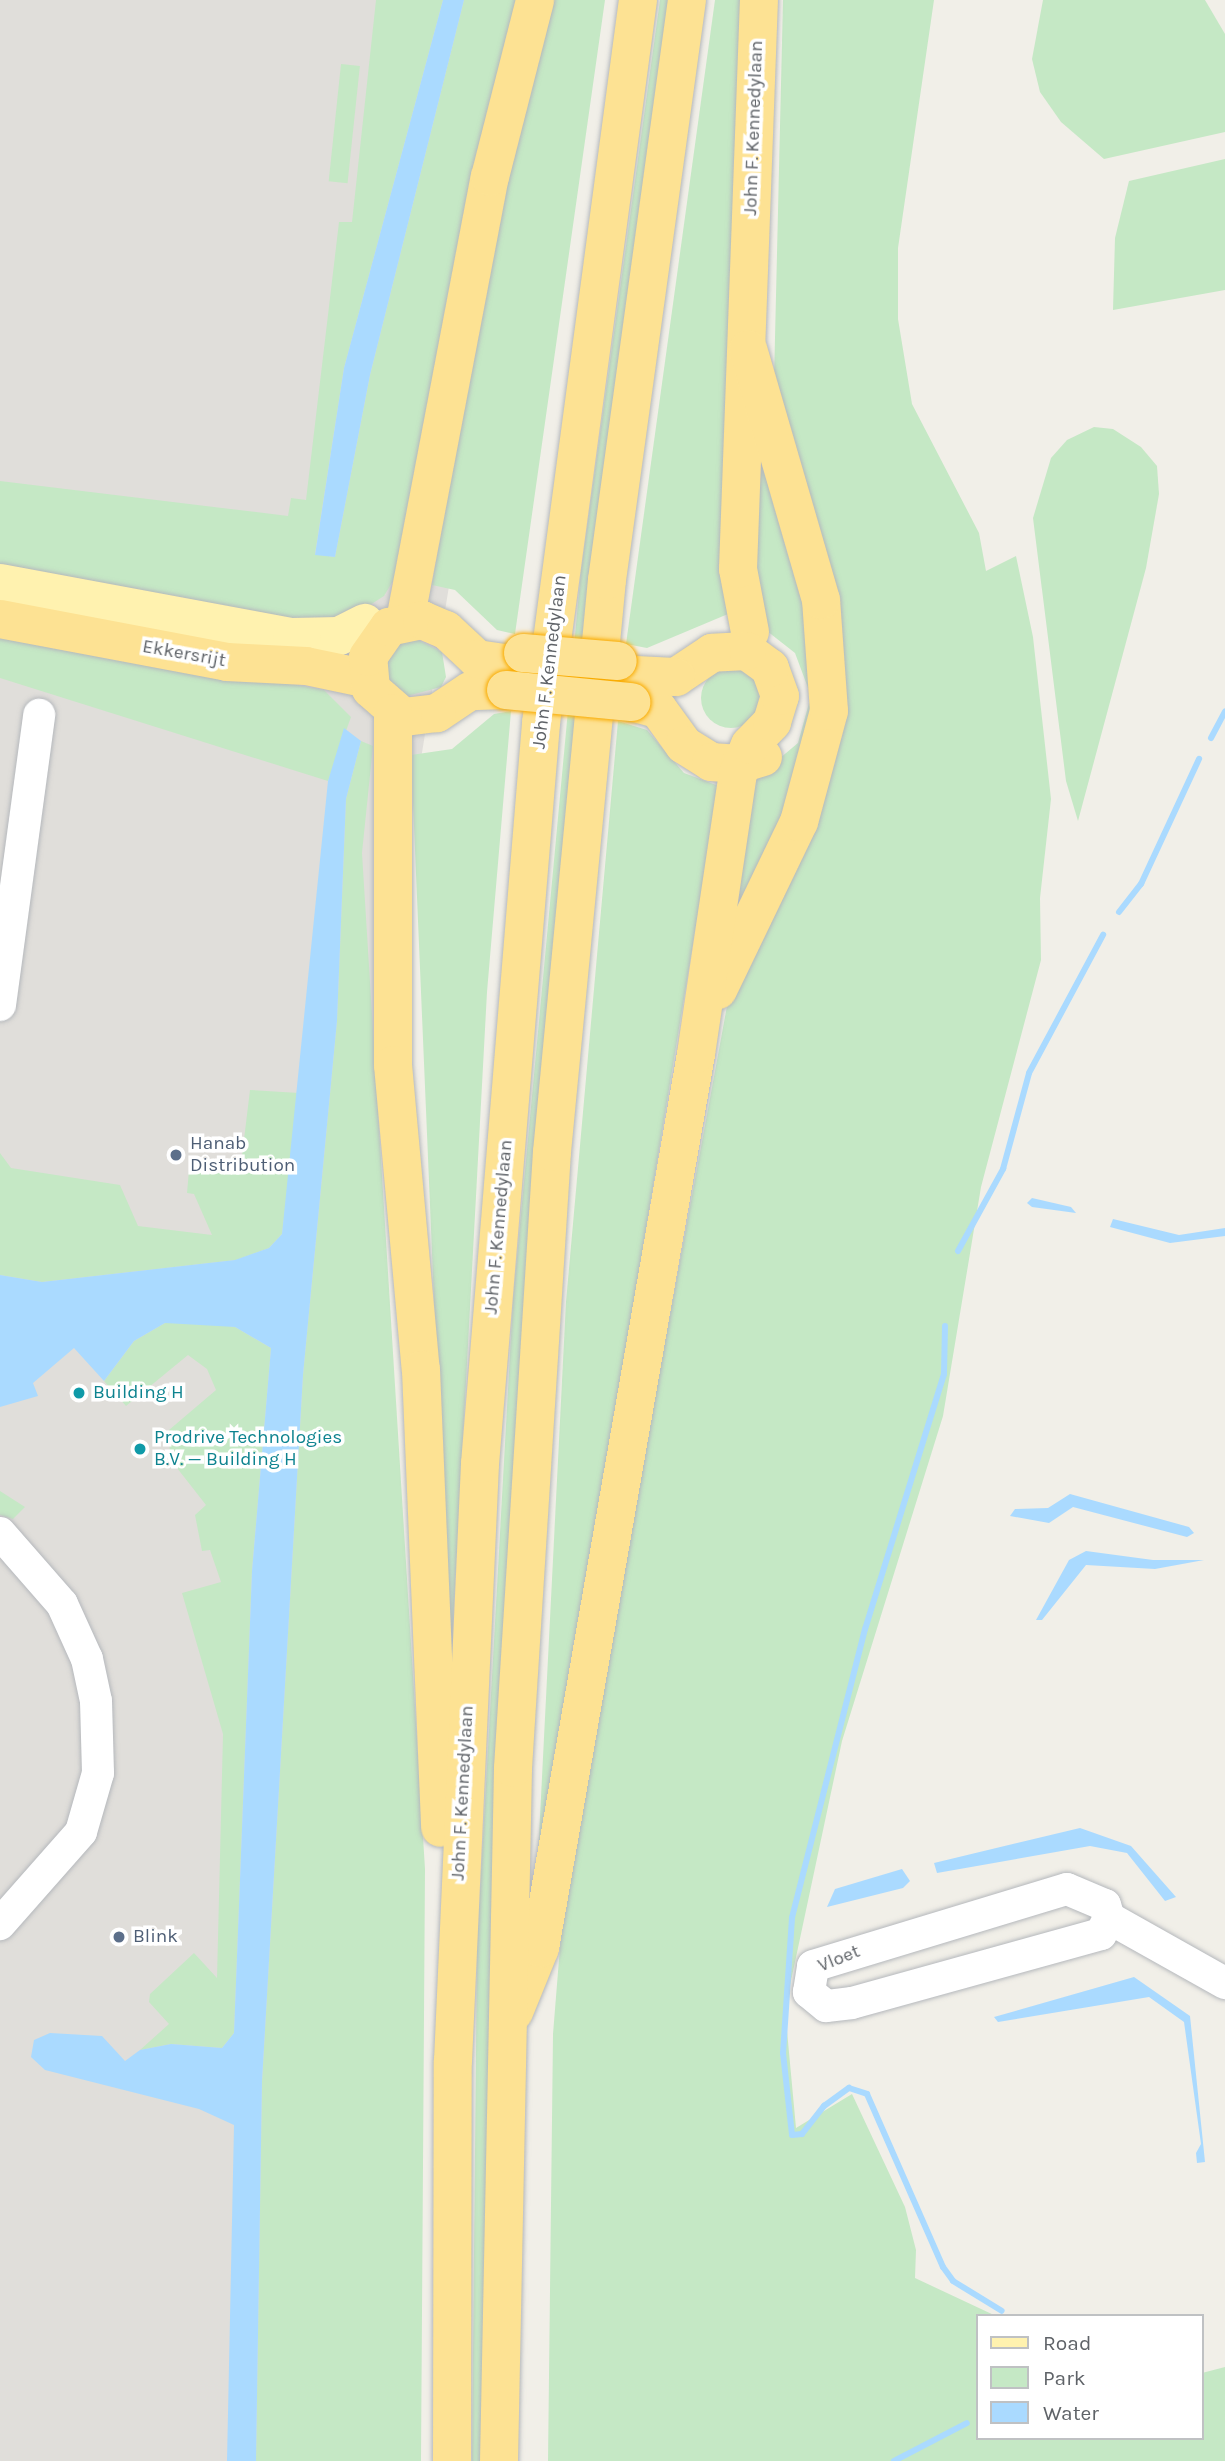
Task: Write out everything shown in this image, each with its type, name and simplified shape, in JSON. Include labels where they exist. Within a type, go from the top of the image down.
[{"type":"highway","points":[[390,785],[396,769],[393,713],[368,649],[407,611],[490,177],[536,0]]},
{"type":"highway","name":"John F. Kennedylaan","points":[[452,2461],[453,2061],[480,1464],[541,723],[638,0]]},
{"type":"highway","points":[[499,2461],[504,2037],[527,1510],[564,1001],[607,580],[687,0]]},
{"type":"highway","name":"John F. Kennedylaan","points":[[750,632],[738,569],[759,0]]},
{"type":"highway","points":[[696,1054],[727,965],[799,822],[828,711],[821,600],[748,349]]},
{"type":"highway","points":[[407,611],[437,624],[472,657],[508,669],[633,680],[676,677],[724,650],[760,658],[778,682],[777,710],[740,764],[696,1054],[540,1948],[504,2037]]},
{"type":"highway","name":"Ekkersrijt","points":[[0,620],[291,653],[306,666],[368,649]]},
{"type":"highway","points":[[718,631],[750,632],[782,652],[799,700],[781,743],[740,764],[700,757],[633,680],[718,631]]},
{"type":"highway","points":[[291,653],[347,689],[378,732],[390,785],[393,1065],[421,1370],[453,2061]]},
{"type":"highway","points":[[393,713],[428,717],[508,669]]},
{"type":"main road","name":"Ekkersrijt","points":[[0,583],[291,653],[339,636],[368,649]]},
{"type":"street","points":[[0,1005],[39,715]]},
{"type":"street","points":[[0,1533],[62,1604],[87,1659],[96,1701],[98,1773],[81,1832],[0,1924]]},
{"type":"street","name":"Vloet","points":[[1110,1918],[1101,1934],[1087,1940],[852,2003],[826,2006],[808,1992],[813,1966],[1051,1892],[1083,1891],[1105,1905],[1110,1918],[1225,1983]]},
{"type":"shaded area","points":[[0,0],[544,0],[338,1271],[311,2461],[0,2461]]},
{"type":"green space","points":[[376,0],[443,0],[344,368],[315,554],[335,557],[370,375],[464,0],[519,0],[400,569],[384,596],[334,628],[0,570],[0,481],[288,516],[291,498],[306,500],[339,222],[352,222]]},
{"type":"green space","points":[[550,0],[605,0],[515,634],[497,630],[455,590],[432,585],[484,280]]},
{"type":"green space","points":[[660,0],[675,0],[617,419],[488,2461],[472,2461],[477,1946],[513,1300],[581,571]]},
{"type":"green space","points":[[715,0],[747,0],[728,614],[647,648],[626,644]]},
{"type":"green space","points":[[783,0],[934,0],[898,248],[898,319],[912,404],[979,533],[986,571],[1016,556],[1033,637],[1051,799],[1040,898],[1041,960],[981,1187],[943,1416],[842,1741],[785,2009],[796,2128],[852,2094],[905,2207],[916,2250],[915,2278],[992,2314],[976,2314],[976,2440],[1204,2440],[1204,2372],[1225,2367],[1225,2461],[548,2461],[553,2034],[565,1885],[734,968],[826,775],[774,380]]},
{"type":"green space","points":[[1043,0],[1205,0],[1225,34],[1225,132],[1104,159],[1061,122],[1040,92],[1032,59]]},
{"type":"green space","points":[[341,64],[360,66],[348,183],[329,181]]},
{"type":"green space","points":[[1225,159],[1225,290],[1113,310],[1115,238],[1129,181]]},
{"type":"green space","points":[[761,407],[820,659],[808,769],[719,965],[755,779],[798,743],[811,696],[795,653],[767,631],[750,603]]},
{"type":"green space","points":[[1094,427],[1113,429],[1141,447],[1157,466],[1159,494],[1146,568],[1078,821],[1066,781],[1033,518],[1051,458],[1067,440]]},
{"type":"green space","points":[[0,631],[324,690],[351,717],[328,781],[0,678]]},
{"type":"green space","points":[[414,638],[442,652],[446,677],[441,687],[403,697],[390,686],[385,668],[397,644]]},
{"type":"green space","points":[[731,668],[748,673],[756,681],[761,698],[756,715],[748,723],[731,728],[714,723],[706,715],[701,698],[706,681],[714,673]]},
{"type":"green space","points":[[511,711],[487,992],[450,1679],[411,755],[452,749],[494,714]]},
{"type":"green space","points":[[618,721],[647,730],[684,773],[719,786],[536,1896],[566,1302]]},
{"type":"green space","points":[[361,741],[373,746],[362,853],[425,1869],[421,2461],[256,2461],[262,2082],[303,1375],[337,1021],[346,799]]},
{"type":"green space","points":[[250,1090],[299,1093],[282,1234],[269,1248],[236,1260],[42,1282],[0,1275],[0,1153],[11,1168],[120,1185],[138,1226],[212,1235],[194,1194],[187,1193],[190,1159],[241,1164]]},
{"type":"green space","points":[[200,1322],[235,1327],[271,1348],[252,1571],[234,2033],[222,2048],[171,2044],[140,2050],[169,2024],[149,2002],[150,1994],[194,1953],[217,1978],[223,1734],[182,1593],[221,1582],[210,1550],[202,1551],[195,1515],[206,1505],[170,1459],[169,1430],[216,1390],[207,1369],[188,1355],[126,1406],[104,1381],[134,1341],[165,1323]]},
{"type":"green space","points":[[0,1491],[25,1507],[13,1519],[0,1515]]},
{"type":"water","points":[[443,0],[464,0],[370,375],[335,557],[315,555],[344,368]]},
{"type":"water","points":[[344,728],[361,741],[346,799],[337,1021],[303,1375],[262,2082],[256,2461],[227,2461],[234,2125],[199,2109],[45,2070],[31,2057],[34,2040],[50,2033],[102,2036],[125,2061],[140,2050],[171,2044],[222,2048],[234,2033],[252,1571],[271,1348],[235,1327],[165,1323],[134,1341],[104,1381],[74,1348],[33,1383],[38,1396],[0,1407],[0,1275],[42,1282],[235,1260],[269,1248],[282,1234],[328,781]]},
{"type":"water","points":[[1032,1198],[1071,1207],[1076,1213],[1032,1207],[1027,1203]]},
{"type":"water","points":[[1113,1219],[1179,1235],[1225,1228],[1225,1236],[1170,1243],[1110,1227]]},
{"type":"water","points":[[1070,1494],[1189,1527],[1194,1533],[1187,1537],[1073,1507],[1049,1523],[1010,1516],[1015,1509],[1048,1508]]},
{"type":"water","points":[[1086,1551],[1153,1560],[1204,1560],[1155,1569],[1086,1565],[1042,1620],[1036,1620],[1069,1560]]},
{"type":"water","points":[[1080,1828],[1131,1846],[1176,1897],[1165,1901],[1127,1853],[1090,1846],[937,1873],[934,1863]]},
{"type":"water","points":[[902,1869],[910,1881],[903,1888],[827,1907],[835,1889]]},
{"type":"water","points":[[1134,1977],[1190,2016],[1205,2162],[1197,2163],[1196,2153],[1201,2144],[1184,2022],[1149,1997],[998,2022],[994,2017]]},
{"type":"waterway","points":[[1211,738],[1225,712]]},
{"type":"waterway","points":[[1119,912],[1141,884],[1199,759]]},
{"type":"waterway","points":[[958,1251],[1003,1169],[1029,1073],[1103,935]]},
{"type":"waterway","points":[[945,1326],[944,1374],[865,1629],[792,1918],[783,2053],[792,2135],[802,2134],[824,2106],[849,2088],[867,2094],[943,2267],[953,2281],[1002,2311]]},
{"type":"waterway","points":[[894,2461],[967,2423]]},
{"type":"place","name":"Hanab Distribution","points":[[176,1155]]},
{"type":"place","name":"Building H","points":[[79,1393]]},
{"type":"place","name":"Prodrive Technologies B.V. — Building H","points":[[140,1449]]},
{"type":"place","name":"Blink","points":[[119,1937]]}]
